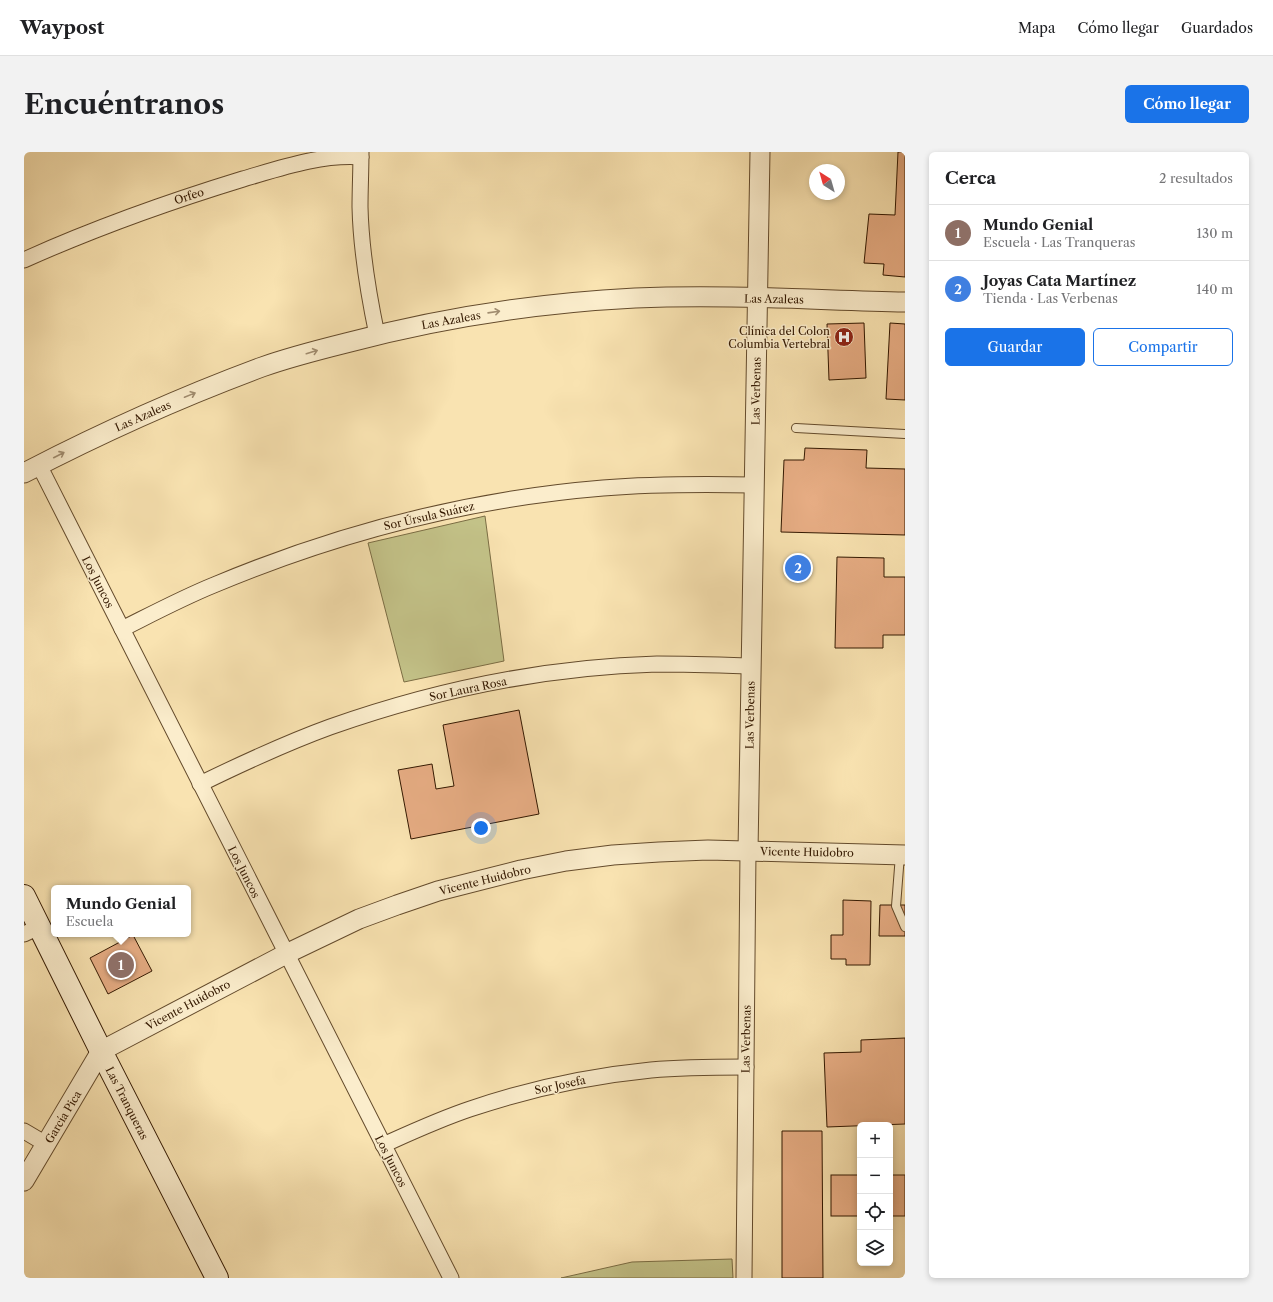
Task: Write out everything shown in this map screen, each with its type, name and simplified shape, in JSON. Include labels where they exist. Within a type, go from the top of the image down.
[{"type":"main road","name":"Las Tranqueras","points":[[24,896],[32,930],[101,1051],[217,1278]]},
{"type":"street","name":"Las Verbenas","points":[[744,1278],[748,851],[760,152]]},
{"type":"street","name":"Orfeo","points":[[24,260],[112,223],[207,190],[262,173],[318,159],[361,154],[360,207],[363,251],[368,293],[377,335]]},
{"type":"street","name":"Las Azaleas","points":[[31,469],[156,409],[264,366],[377,335],[468,316],[574,302],[643,298],[696,297],[905,302]]},
{"type":"street","name":"Los Juncos","points":[[31,469],[122,629],[451,1278]]},
{"type":"street","name":"Sor Úrsula Suárez","points":[[122,629],[206,588],[259,566],[355,534],[411,519],[503,501],[574,491],[653,485],[754,485]]},
{"type":"street","name":"Sor Laura Rosa","points":[[200,784],[250,760],[330,727],[414,701],[468,688],[561,672],[608,667],[664,664],[751,666]]},
{"type":"street","name":"Vicente Huidobro","points":[[101,1051],[286,954],[347,925],[438,891],[521,870],[566,861],[628,854],[708,850],[903,855]]},
{"type":"street","name":"García Pica","points":[[24,1181],[101,1051]]},
{"type":"street","name":"Sor Josefa","points":[[383,1146],[426,1126],[470,1109],[514,1095],[560,1084],[606,1075],[652,1070],[699,1067],[746,1067]]},
{"type":"street","points":[[24,1131],[46,1144]]},
{"type":"lane","points":[[796,428],[905,434]]},
{"type":"lane","points":[[903,855],[896,906],[905,927]]},
{"type":"shaded area","points":[[485,516],[504,661],[404,682],[368,543]]},
{"type":"shaded area","points":[[732,1259],[733,1278],[561,1278],[632,1262]]},
{"type":"building","points":[[898,152],[905,152],[905,277],[883,275],[884,264],[864,263],[869,214],[895,215]]},
{"type":"building","points":[[864,323],[866,378],[829,380],[827,324]]},
{"type":"building","points":[[890,323],[905,324],[905,400],[886,399]]},
{"type":"building","points":[[805,448],[867,450],[866,468],[905,469],[905,535],[781,532],[784,460],[804,460]]},
{"type":"building","points":[[837,557],[884,558],[884,577],[905,577],[905,635],[883,635],[883,648],[835,648]]},
{"type":"building","points":[[519,710],[539,814],[411,839],[398,770],[432,764],[436,789],[454,786],[443,725]]},
{"type":"building","points":[[843,900],[871,901],[870,965],[846,965],[846,959],[831,959],[831,935],[843,935]]},
{"type":"building","points":[[880,905],[905,905],[905,936],[879,936]]},
{"type":"building","points":[[129,937],[134,937],[152,971],[108,994],[90,958]]},
{"type":"building","points":[[905,1038],[905,1124],[893,1124],[893,1122],[857,1122],[857,1126],[827,1127],[824,1053],[861,1052],[861,1040]]},
{"type":"building","points":[[782,1131],[822,1131],[823,1278],[782,1278]]},
{"type":"building","points":[[831,1175],[857,1175],[857,1216],[831,1216]]},
{"type":"building","points":[[893,1175],[905,1175],[905,1216],[893,1216]]},
{"type":"place","name":"Clínica del Colon Columbia Vertebral","points":[[844,337]]},
{"type":"place","name":"Joyas Cata Martínez","points":[[798,568]]},
{"type":"place","name":"Mundo Genial","points":[[121,965]]}]
